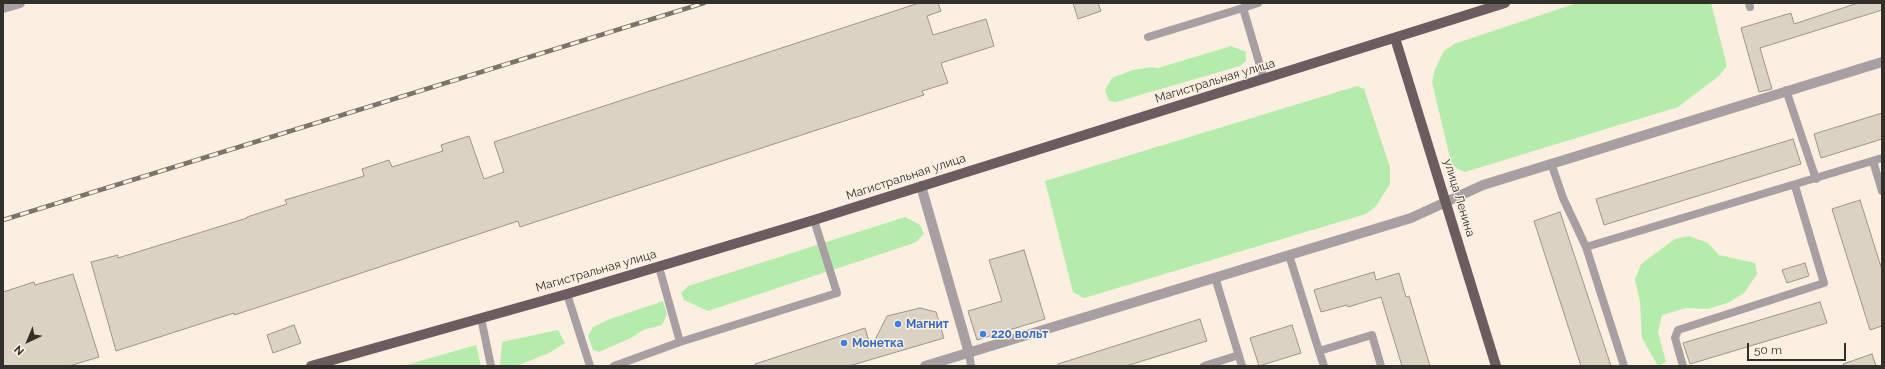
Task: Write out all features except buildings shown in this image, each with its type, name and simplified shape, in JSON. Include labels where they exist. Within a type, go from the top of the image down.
[{"type":"main road","name":"Магистральная улица","points":[[311,366],[660,267],[1505,3]]},
{"type":"main road","name":"улица Ленина","points":[[1395,38],[1496,366]]},
{"type":"street","points":[[3,8],[20,3]]},
{"type":"street","points":[[925,366],[1411,218],[1471,189],[1786,90],[1882,62]]},
{"type":"street","points":[[921,186],[969,352]]},
{"type":"lane","points":[[1148,37],[1258,3]]},
{"type":"lane","points":[[1243,8],[1264,79]]},
{"type":"lane","points":[[1786,90],[1816,179]]},
{"type":"lane","points":[[1586,247],[1795,186],[1882,158]]},
{"type":"lane","points":[[1873,161],[1882,191]]},
{"type":"lane","points":[[1551,163],[1563,198],[1586,247],[1624,366]]},
{"type":"lane","points":[[1683,366],[1675,338],[1678,330],[1824,284],[1795,186]]},
{"type":"lane","points":[[614,366],[680,342],[837,293],[814,220]]},
{"type":"lane","points":[[1289,255],[1324,366]]},
{"type":"lane","points":[[660,267],[680,342]]},
{"type":"lane","points":[[1215,277],[1242,366]]},
{"type":"lane","points":[[567,294],[590,366]]},
{"type":"lane","points":[[481,318],[491,366]]},
{"type":"lane","points":[[1319,351],[1372,335],[1381,366]]},
{"type":"lane","points":[[969,352],[971,366]]},
{"type":"lane","points":[[1204,366],[1239,355]]},
{"type":"green space","points":[[1577,3],[1711,3],[1727,66],[1719,76],[1678,107],[1465,172],[1457,169],[1451,162],[1432,82],[1435,69],[1444,51],[1454,44]]},
{"type":"green space","points":[[1231,46],[1246,52],[1246,61],[1240,66],[1116,102],[1109,101],[1105,90],[1112,78],[1133,70],[1151,67],[1158,68]]},
{"type":"green space","points":[[1357,86],[1364,89],[1390,167],[1390,184],[1376,206],[1366,214],[1084,298],[1073,292],[1045,181]]},
{"type":"green space","points":[[905,217],[920,225],[924,234],[916,242],[902,247],[708,311],[684,300],[681,293],[688,286]]},
{"type":"green space","points":[[1689,236],[1708,243],[1719,255],[1755,263],[1757,274],[1744,293],[1730,302],[1708,309],[1686,308],[1662,315],[1658,332],[1666,362],[1658,366],[1642,338],[1640,302],[1635,280],[1641,264],[1675,239]]},
{"type":"green space","points":[[663,301],[667,314],[662,325],[643,330],[631,338],[599,352],[593,350],[588,336],[593,327],[610,319]]},
{"type":"green space","points":[[558,330],[565,343],[549,353],[519,365],[500,366],[502,342]]},
{"type":"green space","points":[[476,345],[481,366],[403,366]]},
{"type":"railway","points":[[3,220],[704,3]]},
{"type":"place","name":"Магнит","points":[[898,324]]},
{"type":"place","name":"220 вольт","points":[[983,334]]},
{"type":"place","name":"Монетка","points":[[844,343]]}]
